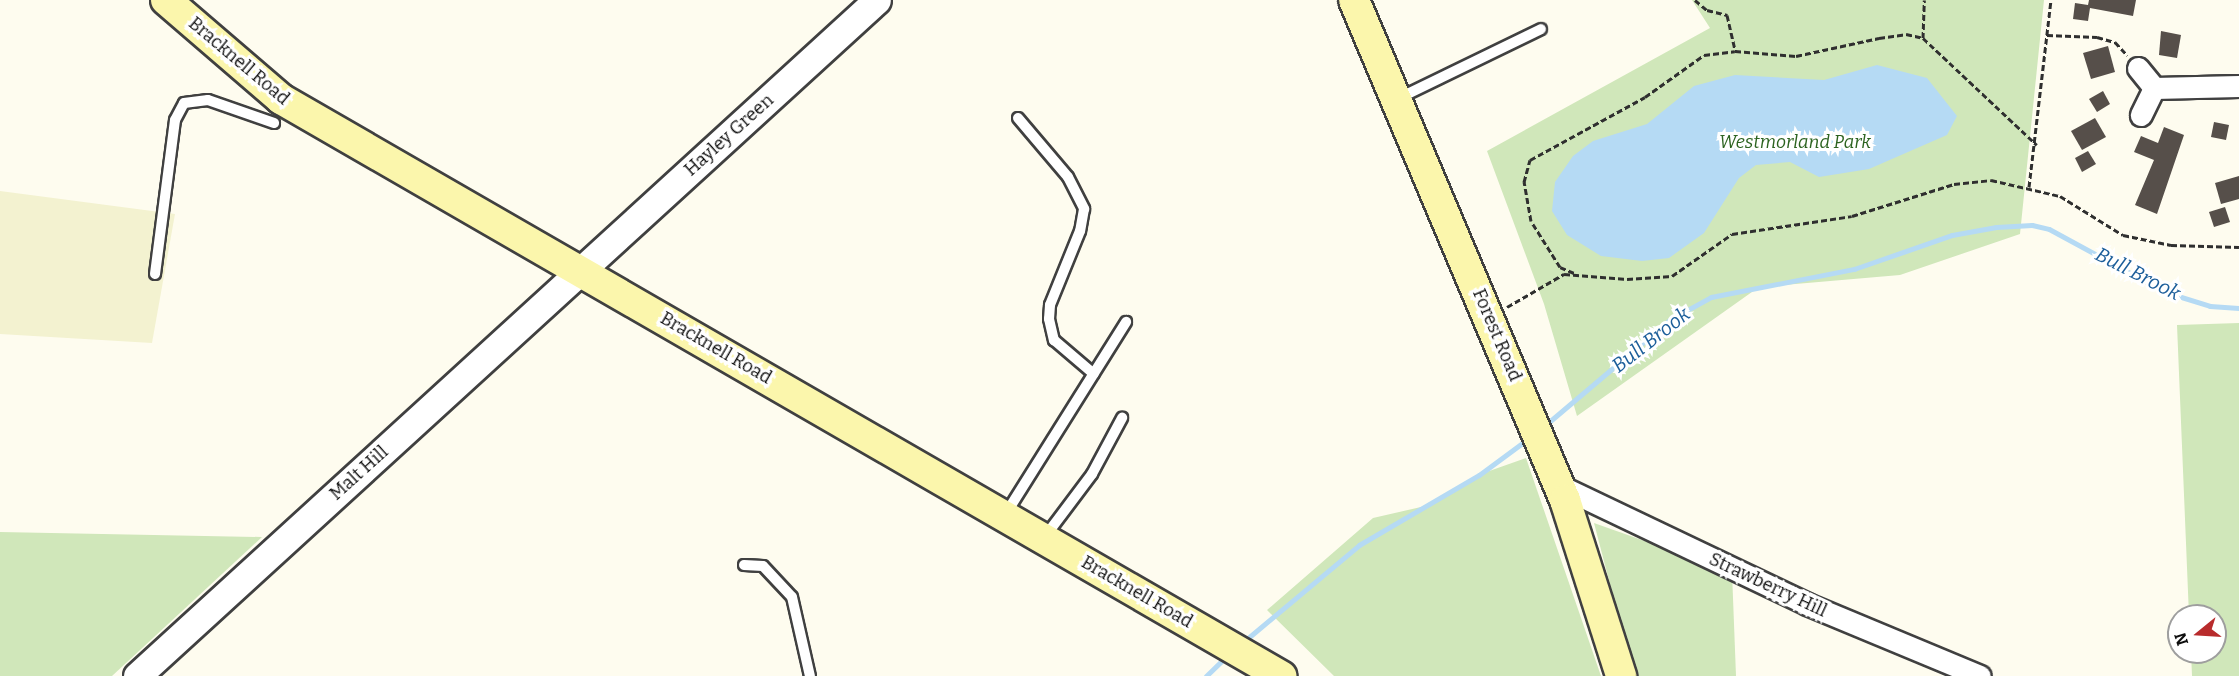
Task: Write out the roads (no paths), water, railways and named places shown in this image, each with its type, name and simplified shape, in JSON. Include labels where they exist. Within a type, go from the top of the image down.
[{"type":"main road","name":"Bracknell Road","points":[[166,0],[281,99],[582,270],[1281,676]]},
{"type":"main road","name":"Forest Road","points":[[1354,0],[1560,486],[1621,676]]},
{"type":"street","name":"Hayley Green","points":[[582,270],[877,0]]},
{"type":"street","points":[[2138,68],[2154,88]]},
{"type":"street","points":[[2154,88],[2239,86]]},
{"type":"street","points":[[2141,115],[2154,88]]},
{"type":"street","name":"Malt Hill","points":[[137,676],[582,270]]},
{"type":"street","name":"Strawberry Hill","points":[[1560,486],[1807,604],[1980,676]]},
{"type":"lane","points":[[1397,99],[1541,29]]},
{"type":"lane","points":[[155,274],[174,120],[184,103],[208,100],[274,123]]},
{"type":"lane","points":[[1018,118],[1068,177],[1084,209],[1080,231],[1050,305],[1049,319],[1054,340],[1094,374]]},
{"type":"lane","points":[[1005,515],[1126,322]]},
{"type":"lane","points":[[1044,538],[1092,474],[1122,418]]},
{"type":"lane","points":[[744,565],[763,566],[792,597],[810,676]]},
{"type":"water","points":[[1877,65],[1927,78],[1957,116],[1947,135],[1869,169],[1819,177],[1790,162],[1756,165],[1739,178],[1704,233],[1669,258],[1642,261],[1601,256],[1567,235],[1552,211],[1555,182],[1573,156],[1593,141],[1647,124],[1694,86],[1735,75],[1824,80]]},
{"type":"waterway","name":"Bull Brook","points":[[1543,427],[1671,319],[1711,297],[1854,269],[1952,235],[1996,227],[2032,225],[2049,229],[2165,292],[2210,306],[2239,308]]},
{"type":"waterway","name":"Bull Brook","points":[[1242,643],[1359,545],[1479,475],[1529,438]]},
{"type":"waterway","name":"Bull Brook","points":[[1206,676],[1228,655]]},
{"type":"park label","name":"Westmorland Park","points":[[1795,142]]}]
